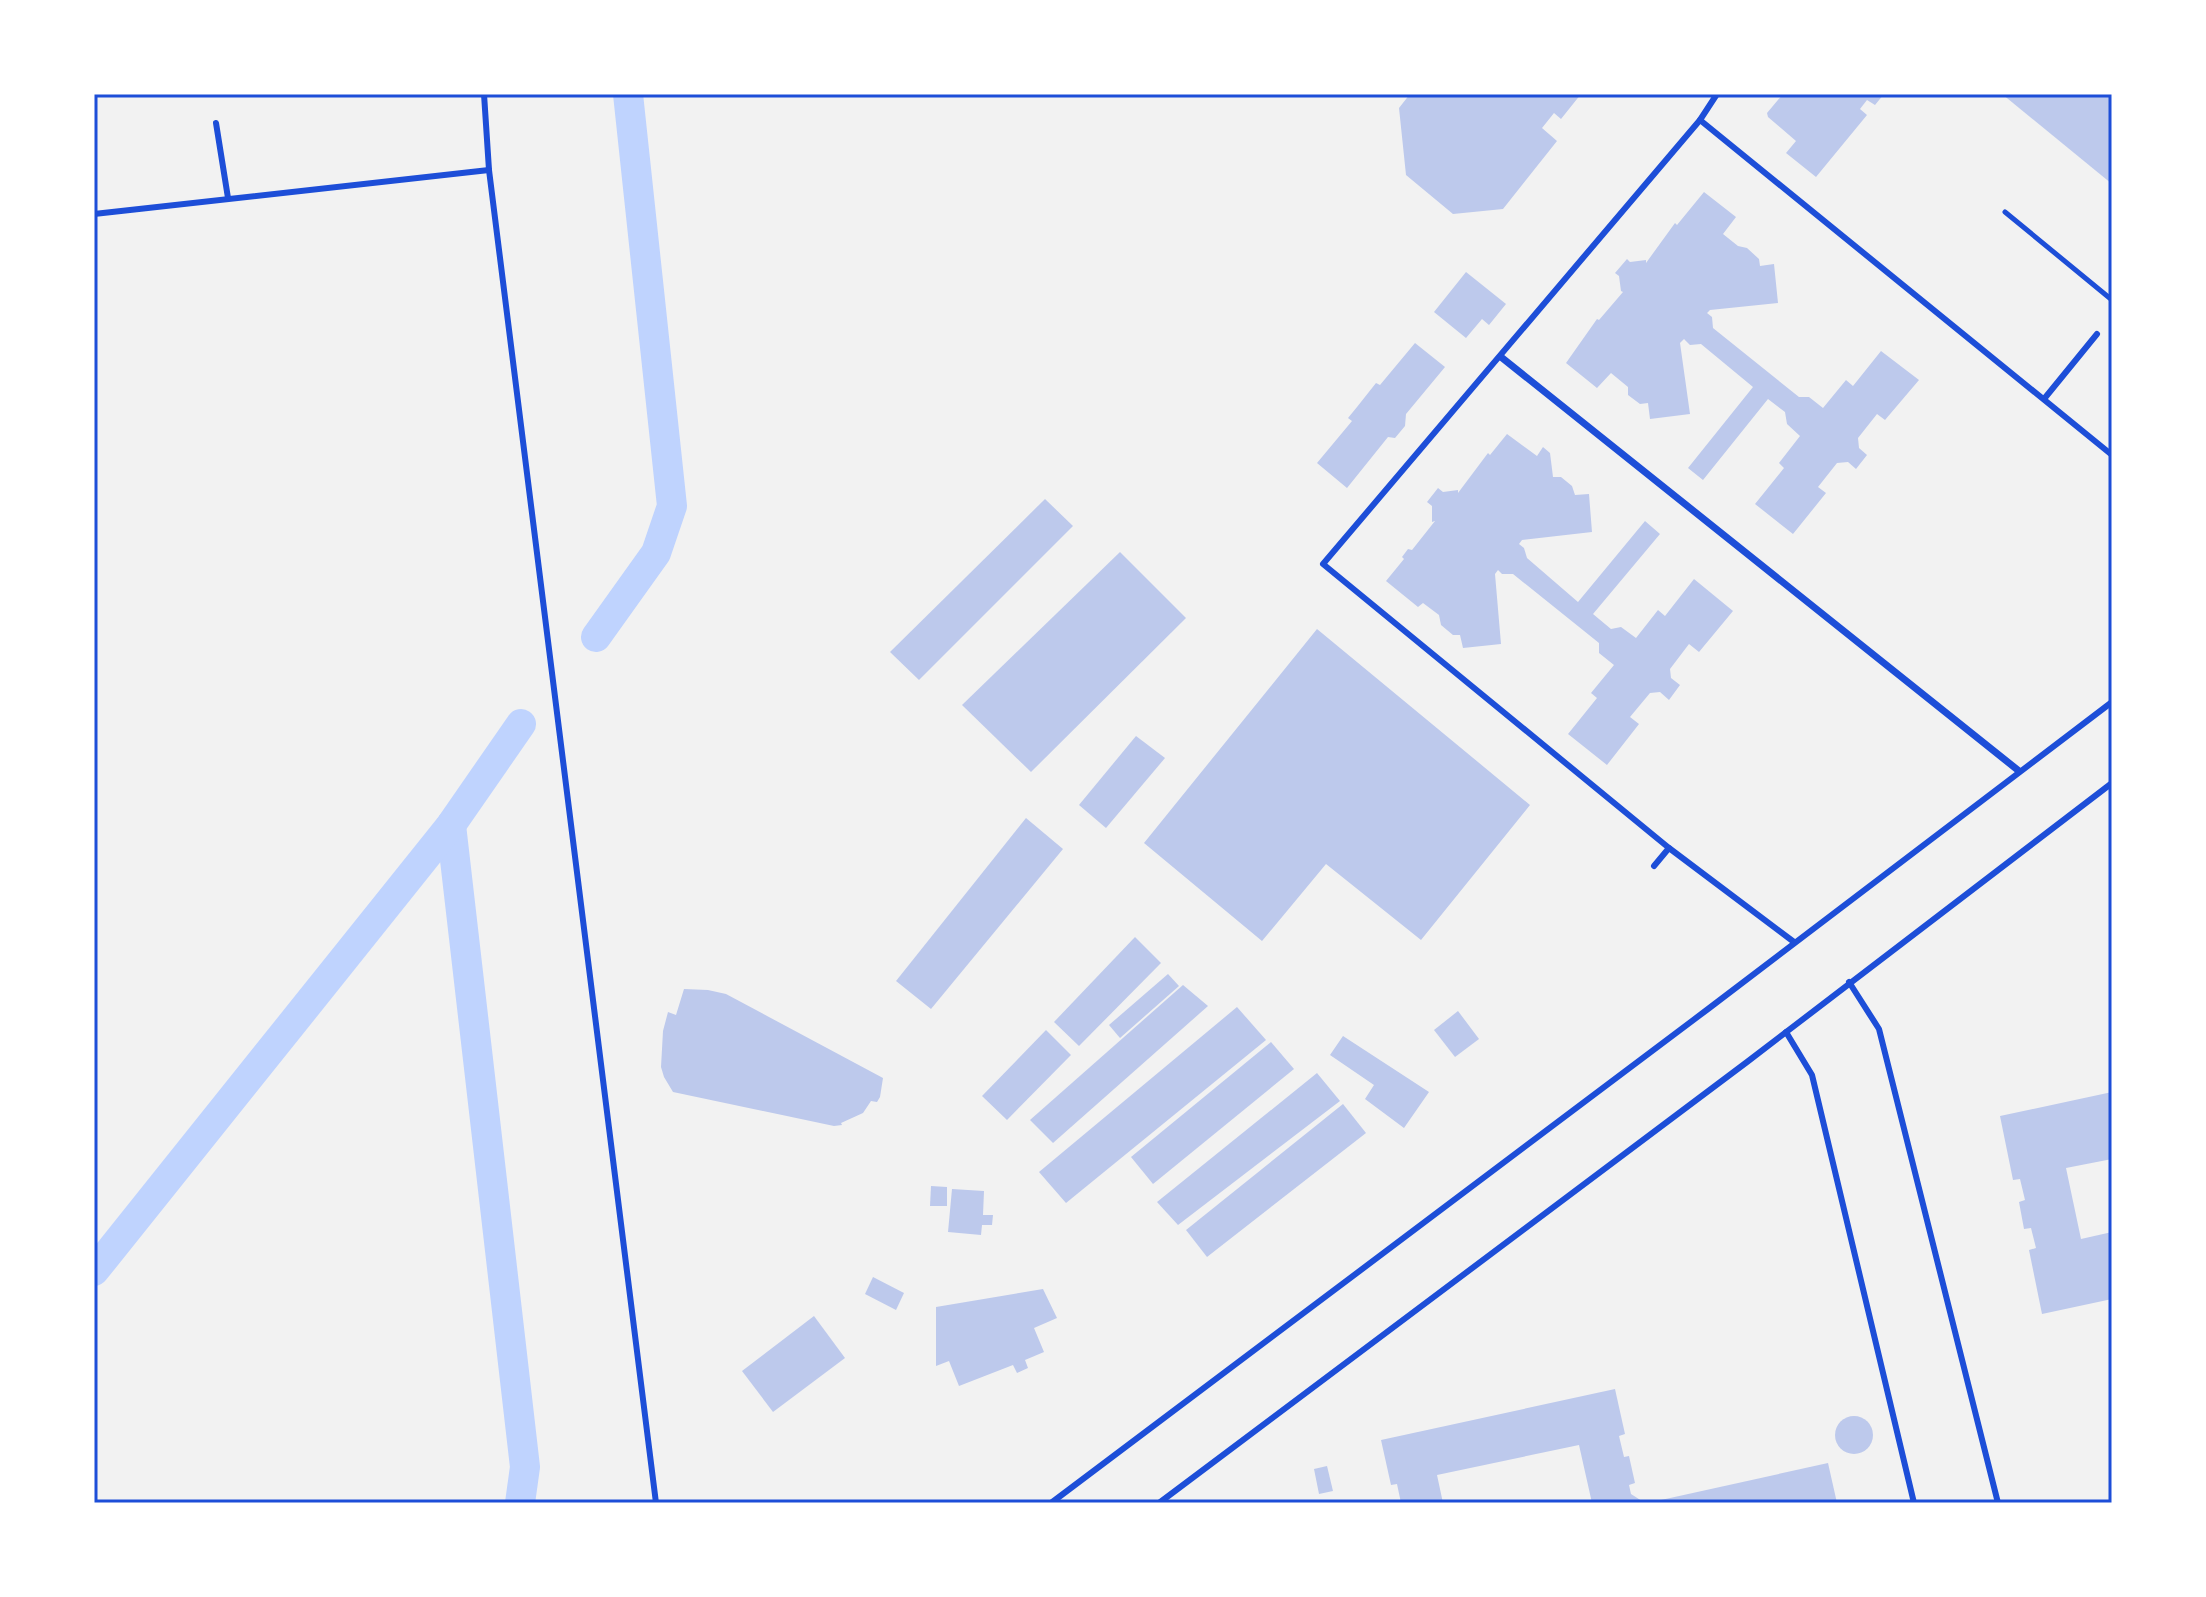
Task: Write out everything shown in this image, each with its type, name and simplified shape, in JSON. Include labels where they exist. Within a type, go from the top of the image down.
[{"type":"street","points":[[1501,357],[2019,771]]},
{"type":"lane","points":[[484,94],[489,170],[656,1503]]},
{"type":"lane","points":[[1717,94],[1700,120],[1323,564],[1669,848],[1794,942]]},
{"type":"lane","points":[[1700,120],[2112,455]]},
{"type":"lane","points":[[216,123],[228,198]]},
{"type":"lane","points":[[94,214],[489,170]]},
{"type":"lane","points":[[2044,399],[2097,334]]},
{"type":"lane","points":[[1051,1503],[2112,702]]},
{"type":"lane","points":[[1159,1503],[2112,783]]},
{"type":"lane","points":[[1654,866],[1669,848]]},
{"type":"lane","points":[[1849,982],[1879,1029],[1998,1503]]},
{"type":"lane","points":[[1786,1032],[1812,1075],[1914,1503]]},
{"type":"path","points":[[2005,212],[2112,300]]},
{"type":"building","points":[[1410,94],[1581,94],[1561,119],[1554,113],[1542,128],[1557,141],[1503,209],[1453,214],[1406,175],[1399,108]]},
{"type":"building","points":[[1783,94],[1884,94],[1875,105],[1867,100],[1860,109],[1867,115],[1816,177],[1786,153],[1796,141],[1768,117],[1767,113]]},
{"type":"building","points":[[2002,94],[2112,94],[2112,184]]},
{"type":"building","points":[[1704,192],[1736,217],[1723,234],[1738,246],[1747,248],[1759,259],[1760,266],[1774,264],[1778,303],[1710,310],[1707,313],[1712,317],[1713,328],[1799,397],[1809,397],[1823,408],[1846,380],[1853,386],[1881,351],[1919,380],[1885,420],[1877,414],[1858,438],[1859,448],[1867,455],[1856,469],[1848,462],[1837,463],[1818,487],[1826,493],[1793,534],[1755,504],[1784,468],[1779,463],[1800,436],[1787,424],[1785,412],[1768,399],[1703,480],[1688,468],[1753,387],[1701,344],[1690,345],[1684,339],[1680,343],[1690,414],[1650,419],[1648,403],[1640,404],[1628,395],[1628,387],[1611,373],[1597,388],[1566,363],[1597,319],[1623,292],[1619,276],[1615,273],[1627,259],[1630,262],[1646,260],[1646,263],[1675,223],[1677,225]]},
{"type":"building","points":[[1466,272],[1506,304],[1489,325],[1482,319],[1466,338],[1434,312]]},
{"type":"building","points":[[1415,343],[1445,367],[1406,414],[1405,426],[1395,438],[1388,437],[1347,488],[1317,463],[1352,421],[1348,418],[1376,383],[1380,385]]},
{"type":"building","points":[[1507,434],[1537,456],[1543,447],[1550,453],[1553,477],[1561,477],[1572,486],[1575,495],[1589,494],[1592,532],[1522,540],[1519,544],[1527,558],[1578,602],[1645,521],[1660,534],[1593,614],[1611,629],[1621,627],[1636,638],[1658,610],[1665,616],[1694,579],[1733,611],[1699,652],[1689,644],[1670,669],[1671,678],[1680,685],[1669,700],[1660,692],[1650,693],[1630,717],[1639,724],[1607,765],[1568,734],[1597,698],[1591,693],[1614,665],[1599,653],[1599,643],[1513,574],[1502,574],[1498,570],[1495,574],[1501,644],[1463,648],[1460,635],[1453,635],[1441,625],[1439,615],[1423,603],[1418,607],[1386,581],[1408,549],[1412,550],[1435,521],[1432,522],[1432,506],[1427,502],[1438,488],[1443,492],[1458,490],[1458,493],[1488,453],[1490,455]]},
{"type":"building","points":[[1045,499],[1073,526],[919,680],[890,652]]},
{"type":"building","points":[[1120,552],[1186,618],[1031,772],[962,705]]},
{"type":"building","points":[[1317,629],[1530,805],[1421,940],[1326,864],[1262,941],[1144,843]]},
{"type":"building","points":[[1136,736],[1165,758],[1106,828],[1079,805]]},
{"type":"building","points":[[1026,818],[1063,849],[931,1009],[896,981]]},
{"type":"building","points":[[1135,937],[1161,963],[1079,1046],[1054,1022]]},
{"type":"building","points":[[1168,974],[1179,986],[1120,1038],[1109,1025]]},
{"type":"building","points":[[1183,985],[1208,1006],[1053,1143],[1030,1120]]},
{"type":"building","points":[[684,989],[726,994],[883,1078],[880,1097],[877,1102],[871,1101],[863,1113],[834,1126],[673,1092],[661,1067],[663,1031],[668,1012],[676,1015]]},
{"type":"building","points":[[1237,1007],[1266,1040],[1066,1203],[1039,1172]]},
{"type":"building","points":[[1458,1011],[1479,1039],[1455,1057],[1434,1030]]},
{"type":"building","points":[[1046,1030],[1071,1055],[1007,1120],[982,1096]]},
{"type":"building","points":[[1343,1036],[1429,1092],[1404,1128],[1365,1099],[1374,1085],[1330,1055]]},
{"type":"building","points":[[1271,1042],[1294,1069],[1153,1184],[1131,1157]]},
{"type":"building","points":[[1317,1073],[1340,1101],[1178,1225],[1157,1202]]},
{"type":"building","points":[[2112,1092],[2112,1159],[2066,1168],[2081,1239],[2112,1232],[2112,1299],[2042,1314],[2029,1250],[2036,1248],[2031,1228],[2024,1229],[2019,1202],[2025,1200],[2020,1179],[2013,1180],[2000,1116]]},
{"type":"building","points":[[1343,1104],[1366,1133],[1207,1257],[1186,1230]]},
{"type":"building","points":[[931,1186],[947,1187],[947,1206],[930,1206]]},
{"type":"building","points":[[952,1189],[984,1191],[983,1215],[993,1215],[992,1225],[982,1225],[981,1235],[948,1232]]},
{"type":"building","points":[[873,1277],[904,1293],[896,1310],[865,1294]]},
{"type":"building","points":[[1043,1289],[1057,1318],[1034,1328],[1044,1352],[1025,1360],[1028,1368],[1017,1373],[1013,1365],[959,1386],[949,1361],[936,1366],[936,1307]]},
{"type":"building","points":[[814,1316],[845,1358],[773,1412],[742,1371]]},
{"type":"building","points":[[1615,1389],[1625,1434],[1619,1436],[1624,1457],[1629,1456],[1635,1483],[1629,1485],[1631,1494],[1645,1503],[1592,1503],[1579,1445],[1437,1475],[1443,1503],[1401,1503],[1397,1484],[1391,1485],[1381,1440]]},
{"type":"building","points":[[1854,1416],[1868,1421],[1873,1435],[1868,1449],[1854,1454],[1840,1449],[1835,1435],[1840,1421]]},
{"type":"building","points":[[1828,1463],[1837,1503],[1662,1503],[1661,1500]]},
{"type":"building","points":[[1327,1466],[1333,1491],[1319,1494],[1314,1469]]},
{"type":"waterway","points":[[596,637],[656,553],[672,506],[628,94]]},
{"type":"waterway","points":[[94,1271],[451,825],[521,724]]},
{"type":"waterway","points":[[451,825],[525,1467],[520,1503]]}]
